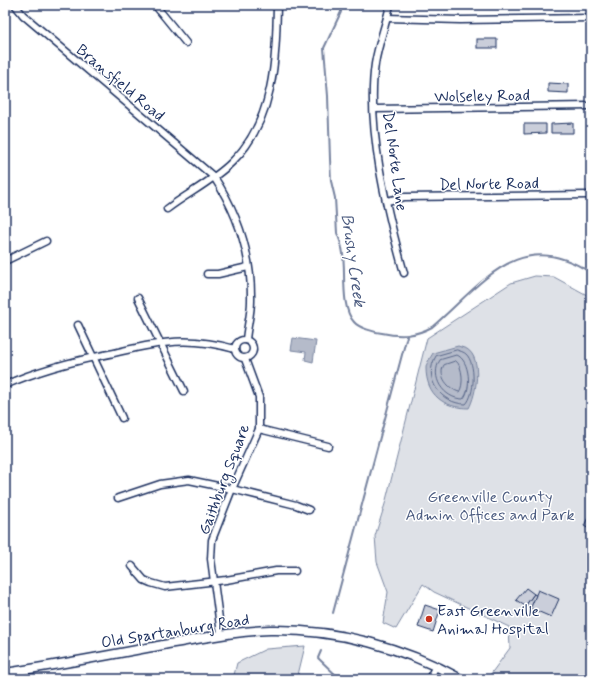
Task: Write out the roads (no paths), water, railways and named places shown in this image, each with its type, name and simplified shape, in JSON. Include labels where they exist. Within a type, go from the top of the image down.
[{"type":"main road","name":"Old Spartanburg Road","points":[[5,673],[222,634],[272,630],[327,633],[379,644],[436,666],[461,679]]},
{"type":"street","name":"Bransfield Road","points":[[14,5],[28,20],[214,177],[230,203],[239,223],[245,244],[251,300],[246,340]]},
{"type":"street","points":[[154,5],[186,43]]},
{"type":"street","points":[[167,208],[214,177],[231,163],[245,147],[258,125],[268,101],[273,77],[277,5]]},
{"type":"street","name":"Del Norte Lane","points":[[390,5],[375,64],[374,109],[379,158],[387,201],[404,273]]},
{"type":"street","points":[[387,18],[460,20],[591,18]]},
{"type":"street","name":"Wolseley Road","points":[[374,109],[591,106]]},
{"type":"street","name":"Del Norte Road","points":[[387,201],[404,197],[591,195]]},
{"type":"street","points":[[5,262],[46,241]]},
{"type":"street","points":[[207,274],[218,274],[248,267]]},
{"type":"street","points":[[138,298],[184,391]]},
{"type":"street","points":[[78,325],[122,418]]},
{"type":"street","points":[[246,340],[253,345],[254,351],[250,357],[245,359],[236,355],[235,349],[238,342],[246,340]]},
{"type":"street","points":[[5,385],[43,370],[93,356],[159,343],[188,341],[214,344],[235,349]]},
{"type":"street","name":"Gaithburg Square","points":[[222,634],[211,559],[212,540],[232,489],[259,429],[259,397],[245,359]]},
{"type":"street","points":[[259,429],[328,446]]},
{"type":"street","points":[[118,498],[160,484],[179,480],[201,482],[232,489],[296,505],[309,510]]},
{"type":"street","points":[[132,566],[144,580],[159,586],[214,582],[276,571],[295,571]]},
{"type":"street","points":[[429,679],[436,666]]},
{"type":"water","points":[[293,338],[316,341],[313,362],[305,360],[306,352],[291,350]]},
{"type":"water","points":[[458,346],[467,349],[472,354],[477,369],[476,386],[469,408],[452,406],[438,398],[429,386],[427,377],[426,366],[433,353]]},
{"type":"waterway","name":"Brushy Creek","points":[[341,5],[341,12],[324,48],[328,96],[331,181],[335,198],[337,233],[341,244],[343,257],[346,306],[349,315],[354,322],[371,331],[395,335],[408,335],[426,330],[432,327],[486,278],[504,266],[523,258],[543,255],[566,260],[591,273]]},
{"type":"waterway","points":[[333,613],[407,336]]},
{"type":"waterway","points":[[321,651],[318,658],[340,679]]},
{"type":"place","name":"East Greenville Animal Hospital","points":[[429,619]]},
{"type":"park label","name":"Greenville County Admin Offices and Park","points":[[490,505]]}]
